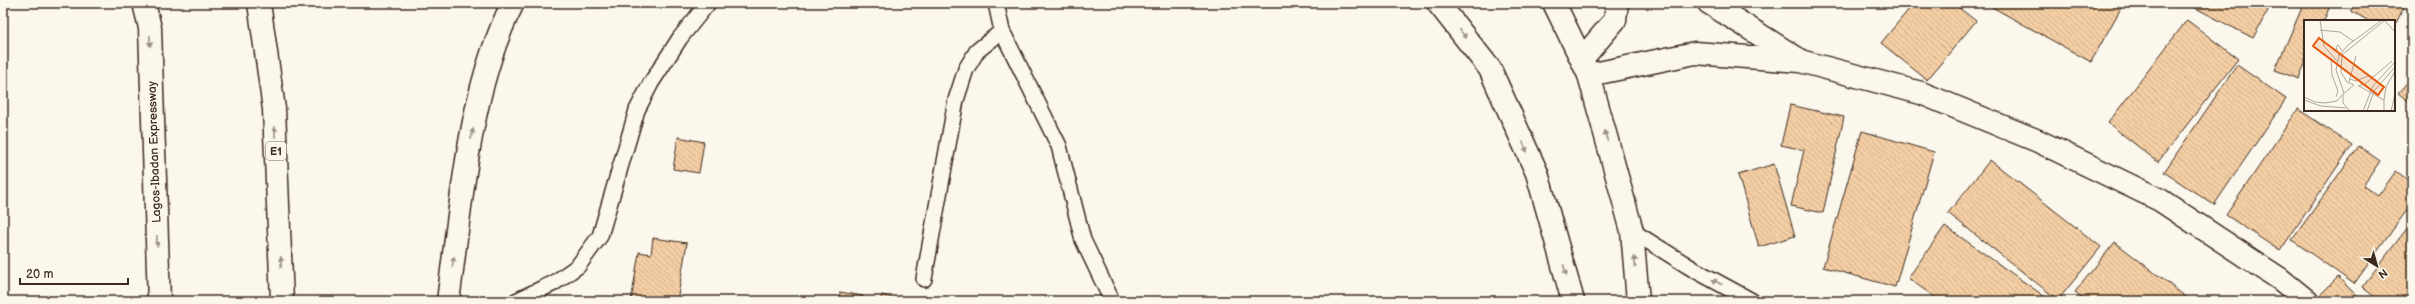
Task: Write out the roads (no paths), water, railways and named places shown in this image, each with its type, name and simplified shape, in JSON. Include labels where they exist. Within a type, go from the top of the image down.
[{"type":"main road","name":"Lagos-Ibadan Expressway","points":[[144,3],[150,28],[159,301]]},
{"type":"main road","name":"E1","points":[[259,3],[274,109],[282,301]]},
{"type":"main road","points":[[448,301],[471,134],[498,32],[513,3]]},
{"type":"main road","points":[[1438,3],[1490,69],[1537,173],[1573,301]]},
{"type":"main road","points":[[1554,3],[1585,67],[1632,231],[1638,301]]},
{"type":"main road","points":[[1585,67],[1615,20],[1617,3]]},
{"type":"main road","points":[[1709,3],[1800,61]]},
{"type":"main road","points":[[1585,67],[1695,53],[1800,61],[1921,93],[2038,141],[2160,200],[2280,279],[2307,301]]},
{"type":"lane","points":[[516,301],[554,283],[578,266],[600,236],[638,110],[651,83],[680,38],[708,3]]},
{"type":"lane","points":[[996,3],[1002,31],[1059,146],[1083,240],[1112,301]]},
{"type":"lane","points":[[924,279],[958,94],[966,69],[977,51],[1002,31]]},
{"type":"lane","points":[[1632,231],[1693,269],[1752,301]]}]
